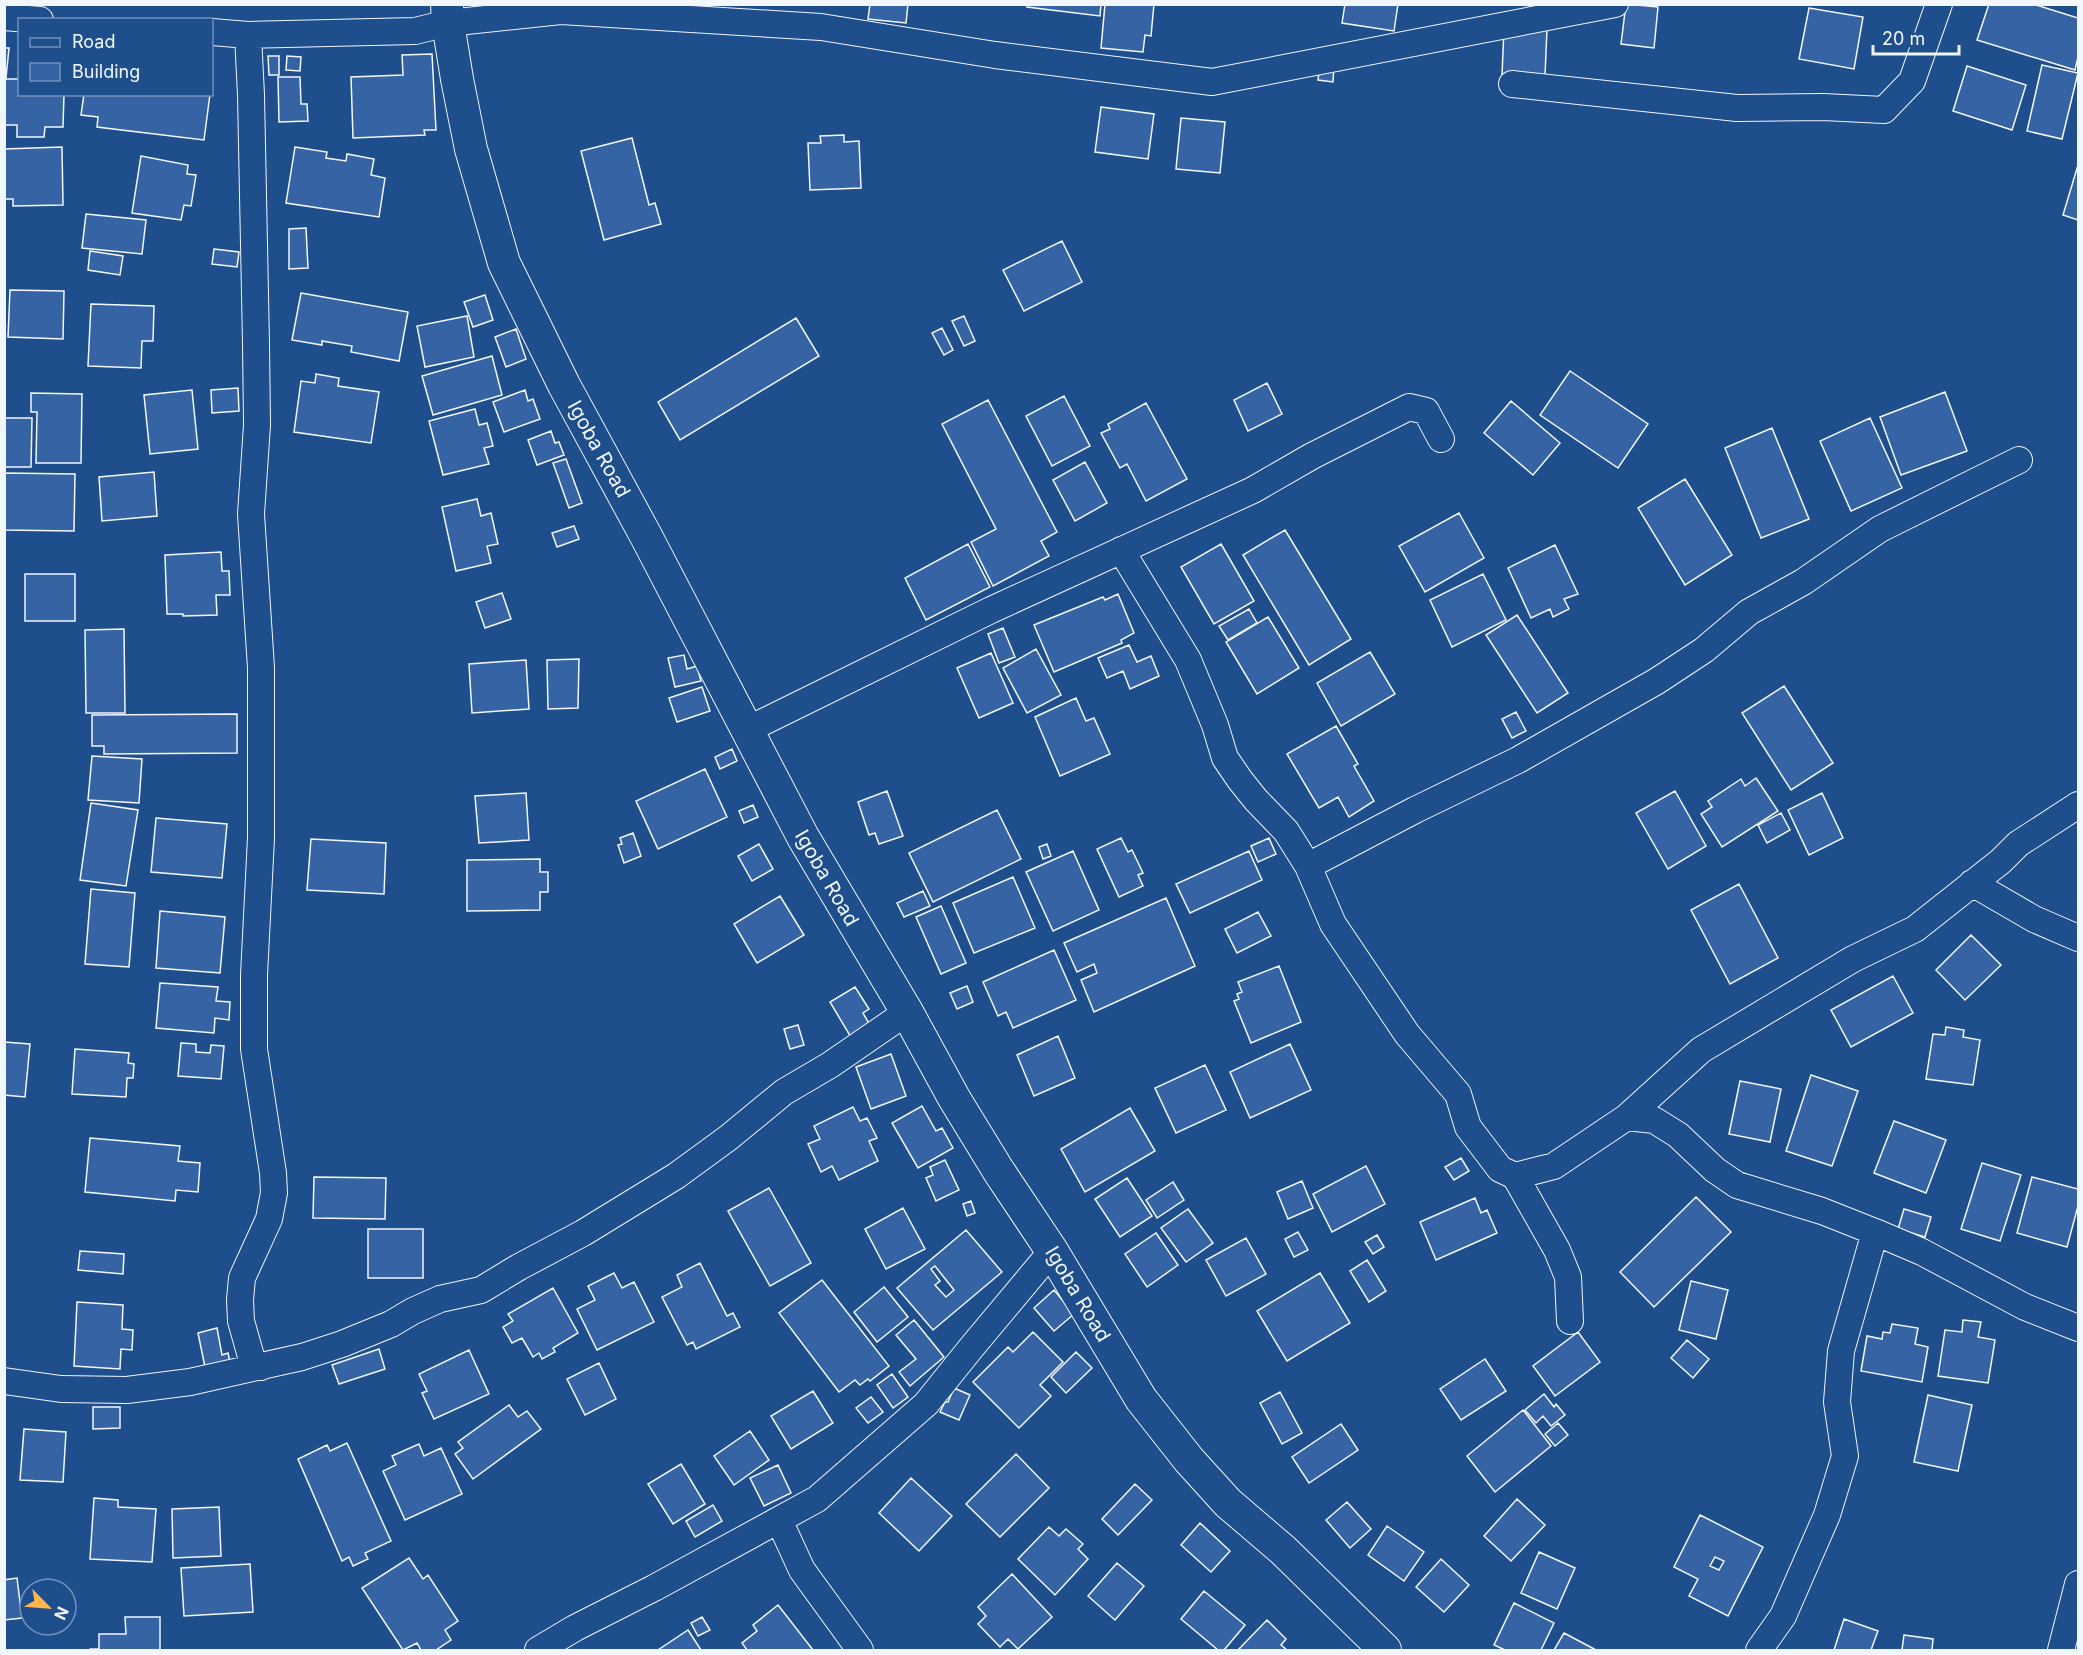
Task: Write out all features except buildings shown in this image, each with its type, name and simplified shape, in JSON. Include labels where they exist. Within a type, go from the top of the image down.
[{"type":"street","points":[[213,32],[248,35],[415,31],[447,14],[561,11],[825,16],[995,55],[1212,82],[1615,4]]},
{"type":"street","points":[[1512,84],[1737,108],[1823,107],[1884,110],[1912,81],[1939,4]]},
{"type":"street","name":"Igoba Road","points":[[447,14],[456,79],[471,149],[504,263],[564,385],[646,536],[803,837],[907,1012],[960,1107],[998,1170],[1052,1251],[1141,1399],[1189,1460],[1228,1503],[1283,1550],[1385,1650]]},
{"type":"street","points":[[248,35],[257,425],[251,514],[261,668],[261,838],[254,975],[254,1049],[274,1193],[269,1219],[242,1278],[240,1300],[241,1321],[252,1360],[261,1367]]},
{"type":"street","points":[[747,730],[991,610],[1253,490],[1312,456],[1409,406],[1426,411],[1441,439]]},
{"type":"street","points":[[1308,866],[1518,760],[1647,687],[1704,650],[1749,612],[1803,582],[1880,529],[2019,460]]},
{"type":"street","points":[[1121,550],[1188,660],[1226,758],[1256,800],[1286,831],[1308,866],[1333,924],[1367,978],[1407,1034],[1458,1094],[1468,1127],[1500,1169],[1515,1176],[1557,1250],[1568,1277],[1570,1321]]},
{"type":"street","points":[[1515,1176],[1554,1166],[1627,1117],[1701,1050],[1853,959],[1915,929],[2001,861],[2018,844],[2079,805]]},
{"type":"street","points":[[1972,883],[2034,919],[2079,938]]},
{"type":"street","points":[[4,1381],[61,1389],[127,1390],[190,1382],[261,1367],[342,1344],[391,1324],[440,1299],[481,1290],[583,1233],[676,1176],[728,1138],[784,1092],[830,1065],[907,1012]]},
{"type":"street","points":[[1627,1117],[1654,1120],[1678,1136],[1714,1170],[1737,1185],[1822,1211],[1875,1232],[1922,1252],[2025,1307],[2079,1328]]},
{"type":"street","points":[[1759,1650],[1783,1616],[1827,1515],[1845,1456],[1837,1402],[1841,1351],[1875,1232]]},
{"type":"street","points":[[538,1650],[817,1499],[926,1404],[1052,1251]]},
{"type":"street","points":[[779,1520],[802,1570],[860,1650]]},
{"type":"street","points":[[2061,1650],[2079,1584]]}]
